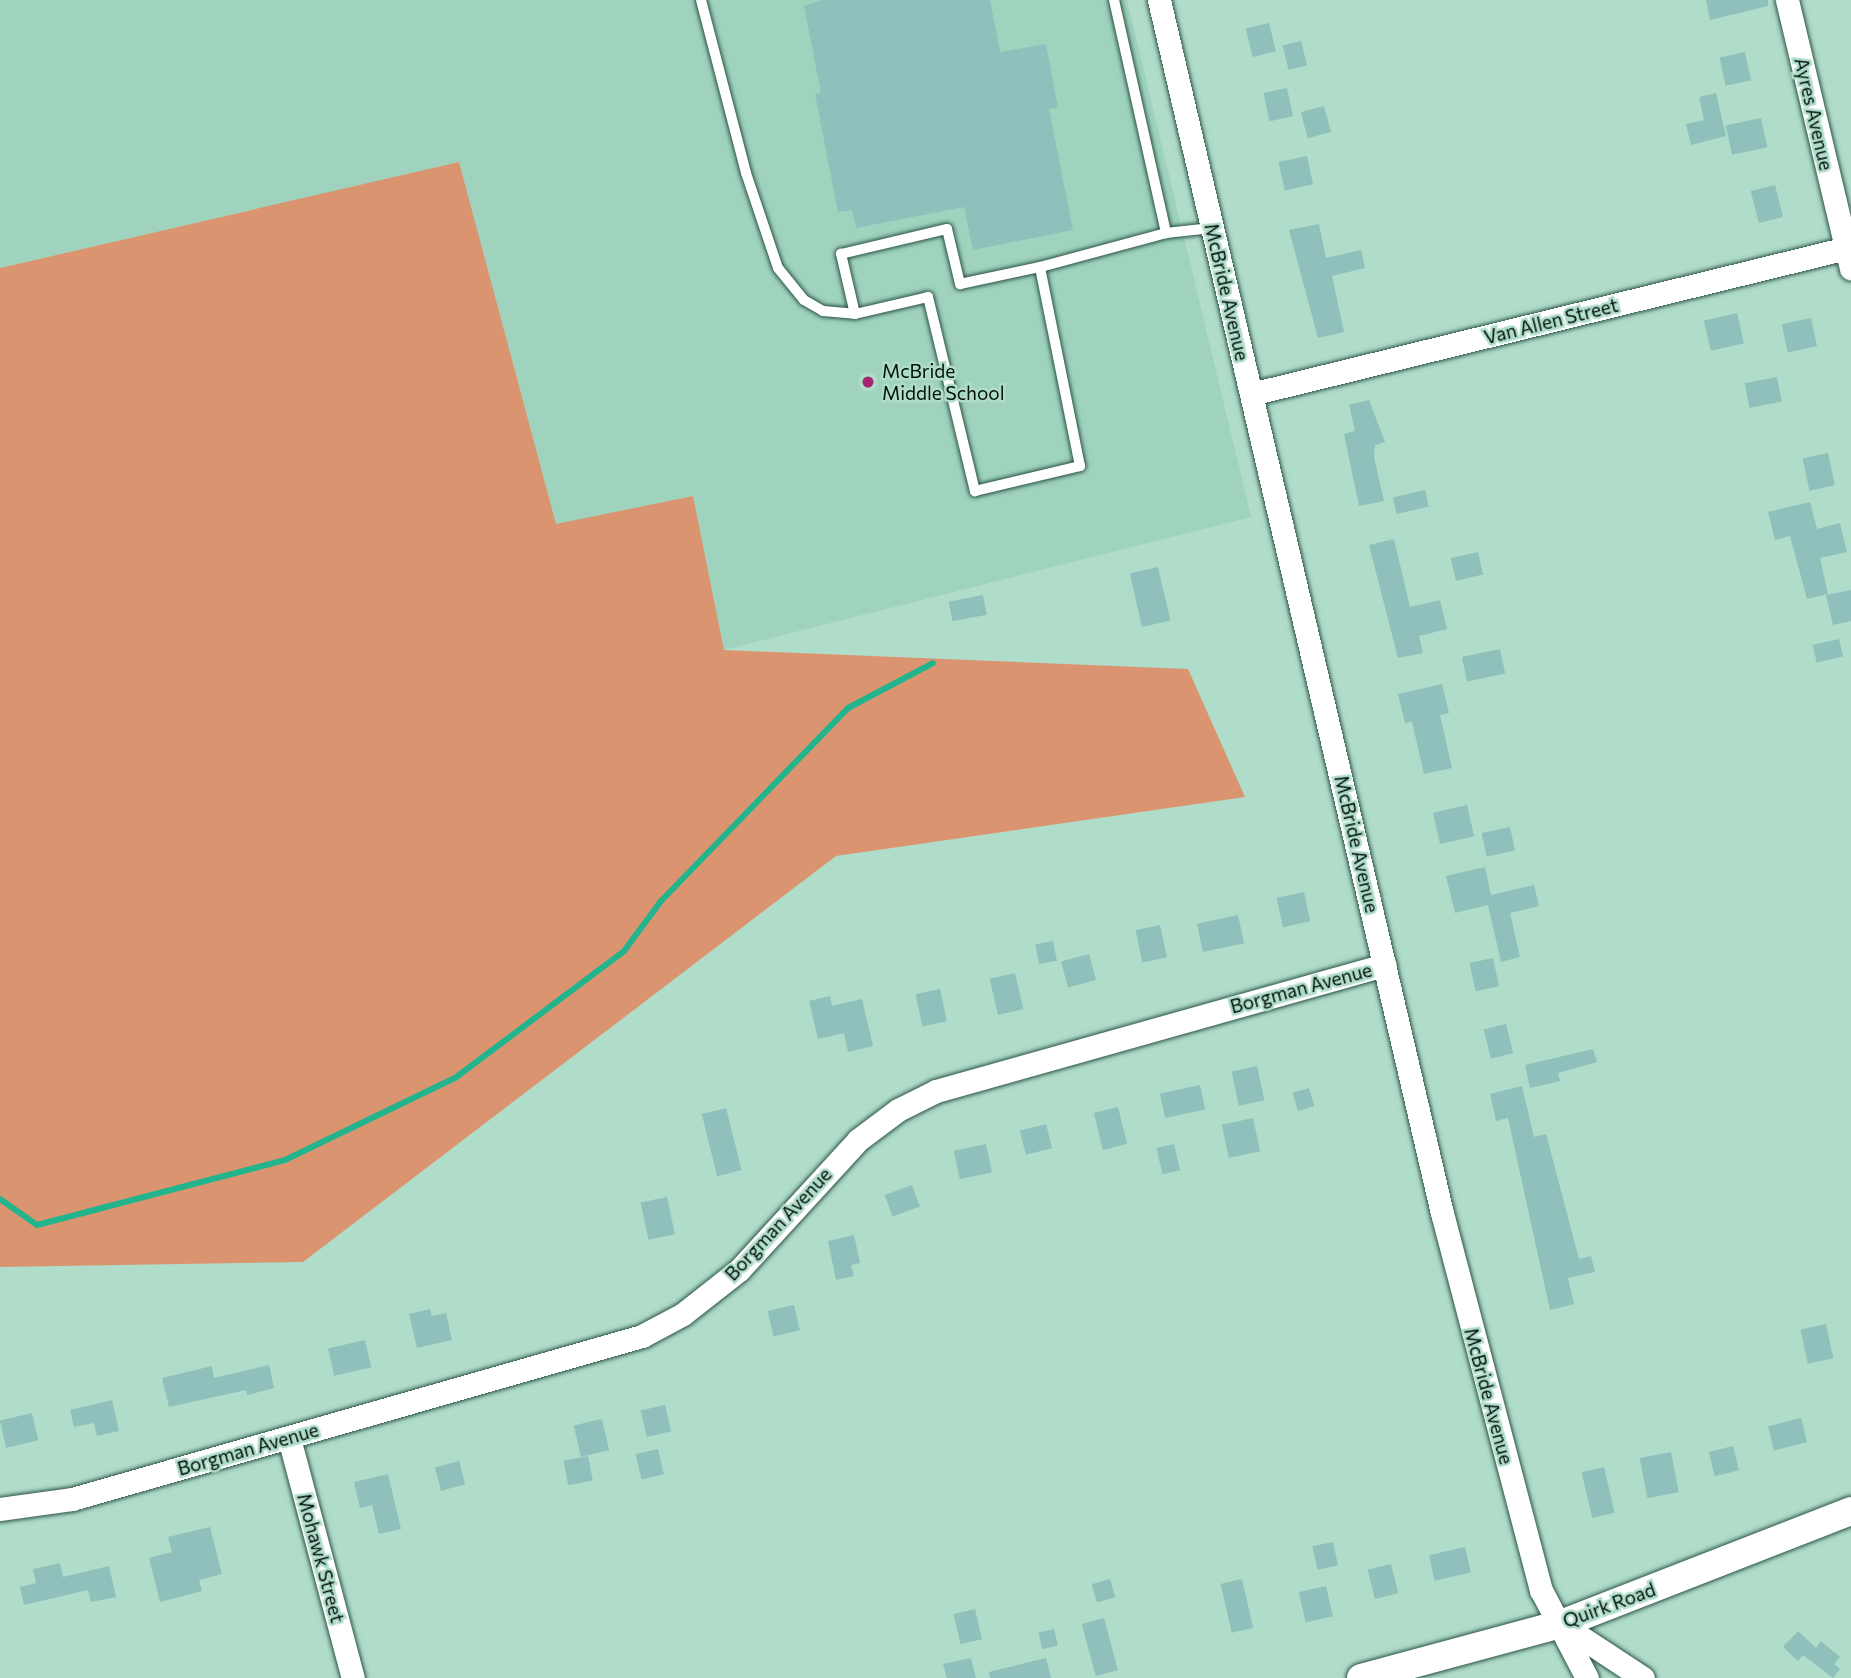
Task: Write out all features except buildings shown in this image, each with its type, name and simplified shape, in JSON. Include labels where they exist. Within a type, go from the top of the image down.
[{"type":"street","name":"McBride Avenue","points":[[1159,0],[1488,1394],[1541,1590],[1587,1678]]},
{"type":"street","name":"Ayres Avenue","points":[[1787,0],[1849,254]]},
{"type":"street","name":"Van Allen Street","points":[[1251,394],[1849,254]]},
{"type":"street","name":"Borgman Avenue","points":[[0,1509],[72,1499],[620,1343],[663,1326],[739,1270],[858,1140],[898,1110],[936,1091],[1385,965]]},
{"type":"street","name":"Mohawk Street","points":[[289,1438],[353,1678]]},
{"type":"street","name":"Quirk Road","points":[[1360,1678],[1405,1672],[1561,1624],[1851,1511]]},
{"type":"street","points":[[1561,1624],[1643,1678]]},
{"type":"lane","points":[[701,0],[746,173],[778,268],[804,300],[823,311],[855,314],[928,297],[975,491],[1080,466],[1040,267]]},
{"type":"lane","points":[[1114,0],[1166,233]]},
{"type":"lane","points":[[855,314],[841,254],[947,229],[960,284],[1040,267],[1166,233],[1212,228]]},
{"type":"shaded area","name":"McBride Middle School","points":[[0,0],[1127,0],[1251,517],[723,650],[693,496],[556,525],[459,162],[0,268]]},
{"type":"shaded area","points":[[459,162],[556,524],[693,496],[724,650],[1188,669],[1245,797],[836,856],[303,1262],[0,1267],[0,268]]},
{"type":"waterway","points":[[0,1199],[37,1225],[285,1160],[455,1078],[624,951],[661,901],[848,708],[933,663]]},
{"type":"place","name":"McBride Middle School","points":[[868,382]]}]
